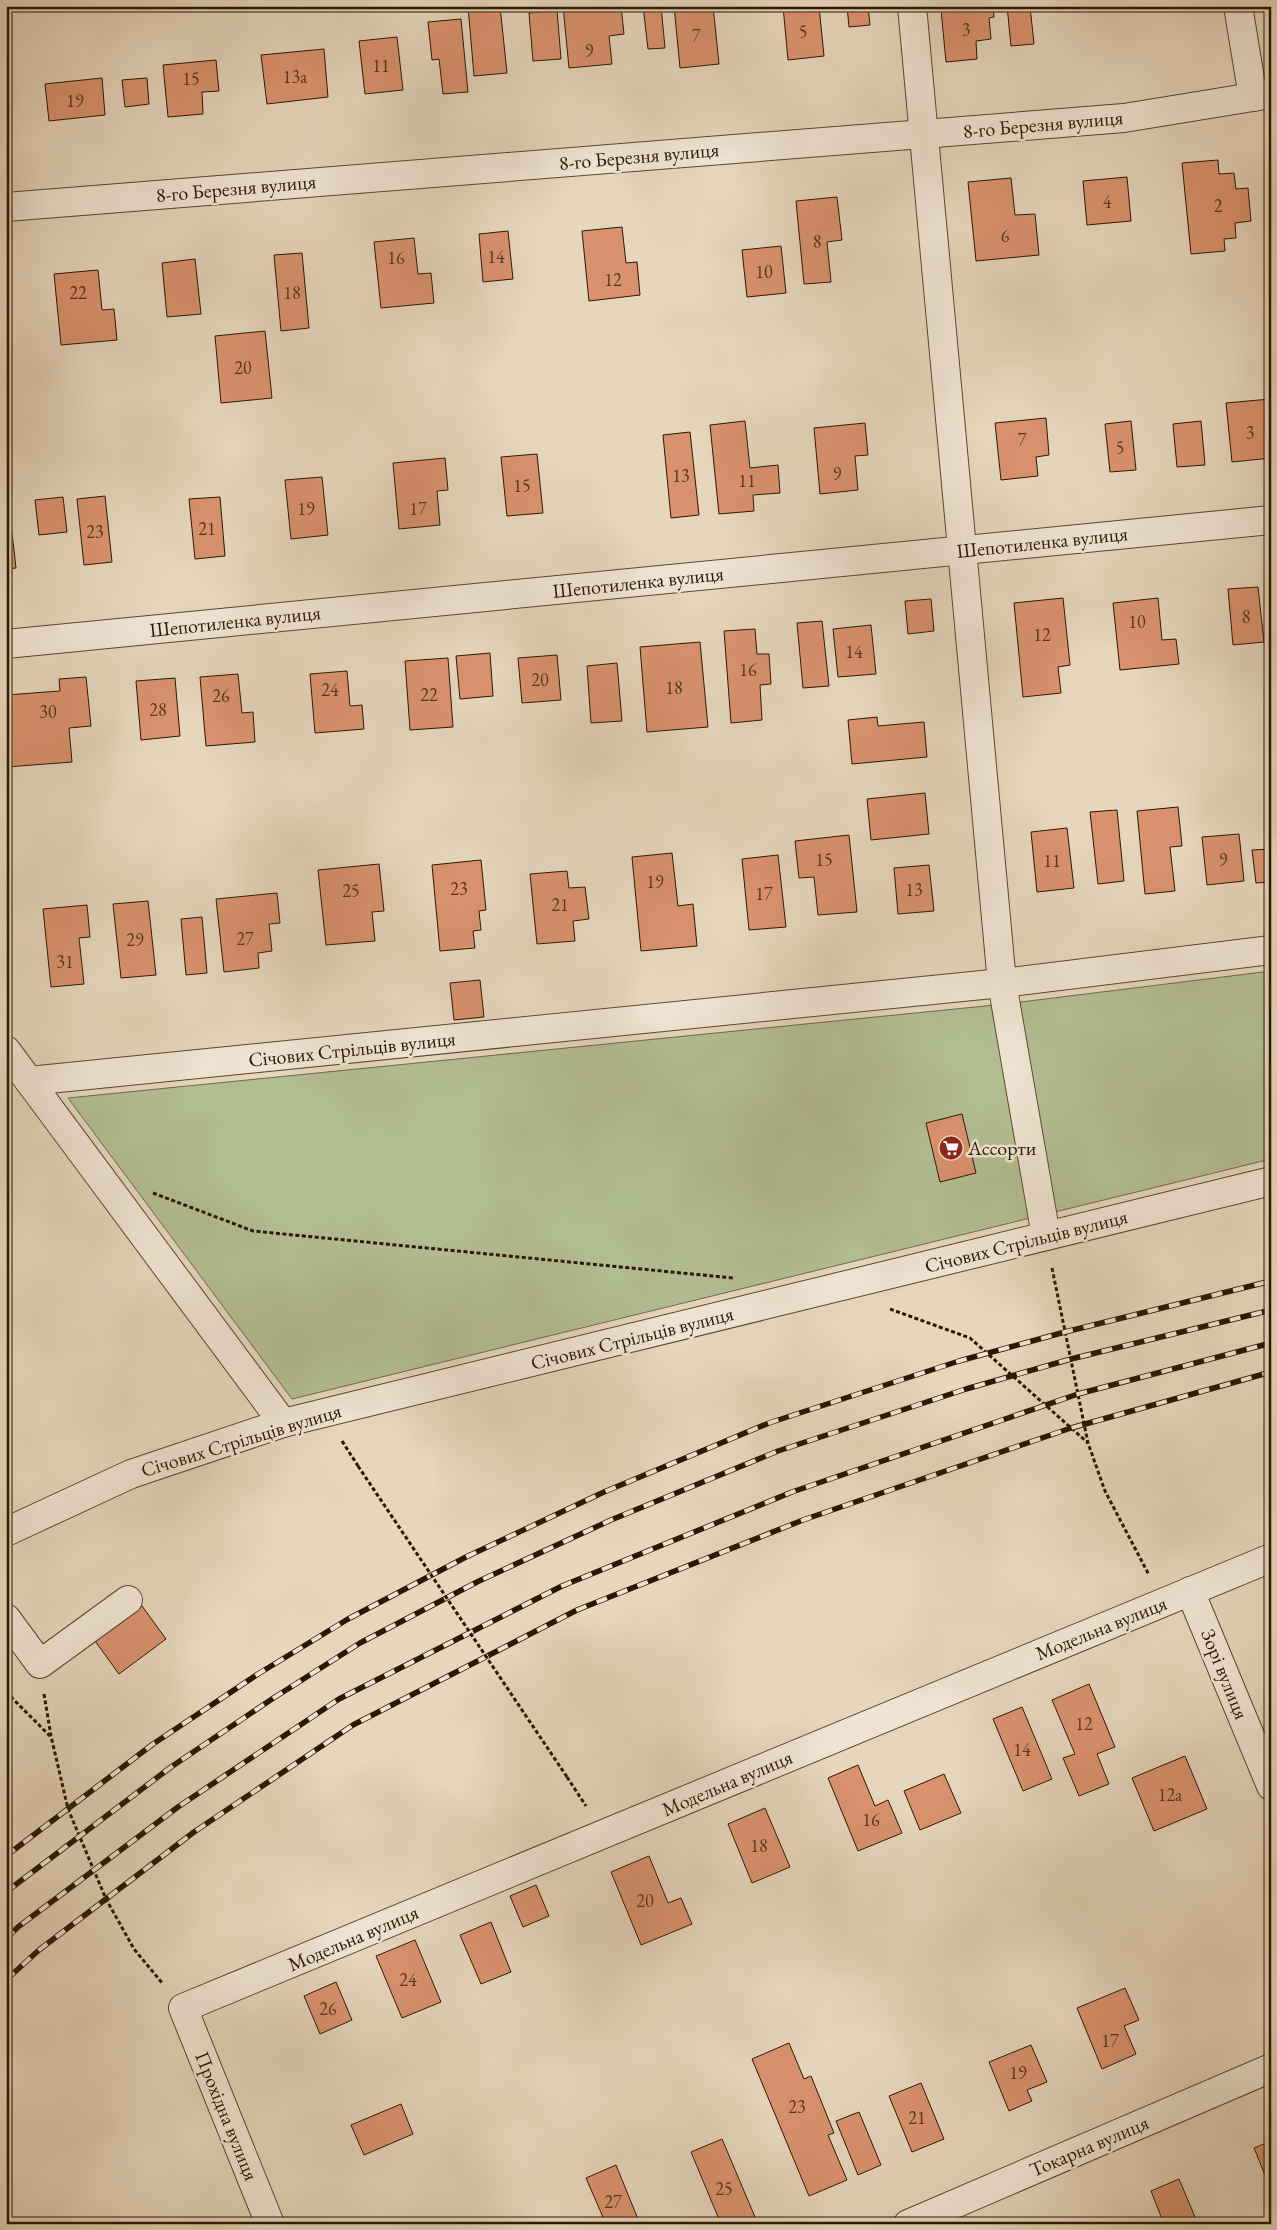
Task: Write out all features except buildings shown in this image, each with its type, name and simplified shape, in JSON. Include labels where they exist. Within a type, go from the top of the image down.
[{"type":"street","points":[[912,6],[1002,984],[1046,1236]]},
{"type":"street","points":[[1238,6],[1262,96]]},
{"type":"street","name":"8-го Березня вулиця","points":[[6,206],[1124,118],[1262,96]]},
{"type":"street","name":"Шепотиленка вулиця","points":[[6,644],[1271,520]]},
{"type":"street","name":"Січових Стрільців вулиця","points":[[29,1081],[1002,984],[1271,950]]},
{"type":"street","points":[[6,1050],[283,1423]]},
{"type":"street","name":"Січових Стрільців вулиця","points":[[6,1532],[131,1474],[283,1423],[1271,1181]]},
{"type":"street","name":"Модельна вулиця","points":[[183,2008],[1271,1558]]},
{"type":"street","name":"Зорі вулиця","points":[[1190,1591],[1271,1786]]},
{"type":"street","points":[[6,1618],[40,1664],[128,1600]]},
{"type":"street","name":"Прохідна вулиця","points":[[183,2008],[270,2224]]},
{"type":"street","name":"Токарна вулиця","points":[[908,2224],[1271,2068]]},
{"type":"path","points":[[152,1192],[253,1230],[736,1278]]},
{"type":"path","points":[[1046,1236],[1088,1443],[1105,1491],[1163,1602]]},
{"type":"path","points":[[888,1308],[970,1338],[1088,1443]]},
{"type":"path","points":[[358,1466],[567,1777]]},
{"type":"path","points":[[40,1664],[51,1736],[68,1809],[106,1899],[134,1949],[183,2008]]},
{"type":"path","points":[[6,1692],[51,1736]]},
{"type":"green space","points":[[1271,971],[1271,1159],[292,1399],[68,1098],[1005,1004]]},
{"type":"railway","points":[[6,1856],[153,1744],[258,1674],[348,1619],[466,1557],[604,1492],[769,1423],[959,1361],[1065,1332],[1271,1281]]},
{"type":"railway","points":[[6,1892],[171,1767],[360,1643],[479,1581],[611,1520],[778,1451],[966,1389],[1071,1359],[1271,1310]]},
{"type":"railway","points":[[6,1939],[18,1927],[178,1807],[339,1699],[562,1586],[792,1492],[1078,1394],[1271,1343]]},
{"type":"railway","points":[[6,1980],[39,1950],[194,1832],[353,1725],[577,1610],[803,1520],[1071,1428],[1271,1372]]},
{"type":"place","name":"Ассорти","points":[[951,1148]]}]
